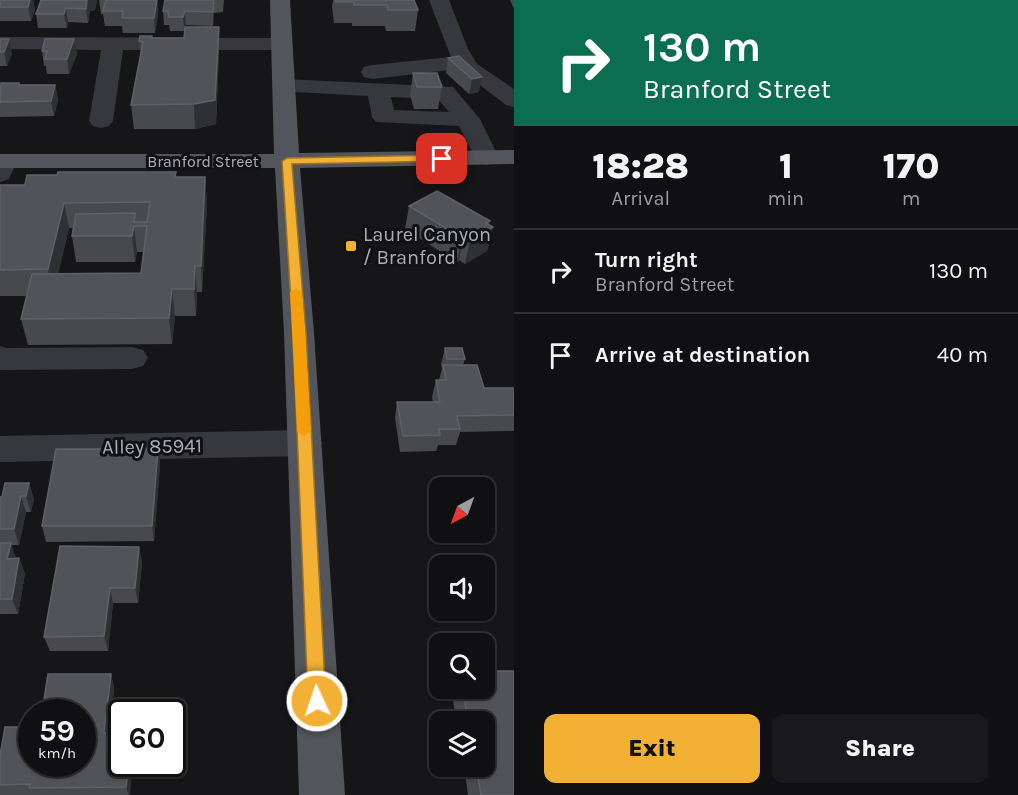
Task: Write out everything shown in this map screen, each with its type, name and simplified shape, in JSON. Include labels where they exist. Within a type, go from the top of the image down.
[{"type":"main road","points":[[280,0],[322,795]]},
{"type":"main road","name":"Branford Street","points":[[2,165],[514,157]]},
{"type":"lane","points":[[439,0],[457,49],[469,68],[514,100]]},
{"type":"lane","points":[[0,43],[282,44]]},
{"type":"lane","points":[[101,121],[113,44]]},
{"type":"lane","points":[[283,79],[392,71],[465,62]]},
{"type":"lane","points":[[283,79],[378,89],[384,117],[468,119],[487,158]]},
{"type":"lane","points":[[0,357],[2,359],[132,358]]},
{"type":"lane","name":"Alley 85941","points":[[0,449],[305,443]]},
{"type":"building","points":[[0,0],[30,0],[28,7],[0,7]]},
{"type":"building","points":[[41,0],[87,0],[86,9],[66,8],[64,14],[36,14]]},
{"type":"building","points":[[106,0],[157,0],[154,18],[122,18],[123,11],[103,11]]},
{"type":"building","points":[[165,0],[214,0],[213,12],[185,11],[183,17],[169,17],[168,11],[163,11]]},
{"type":"building","points":[[335,0],[414,0],[418,10],[388,10],[387,5],[354,5],[354,2],[336,2]]},
{"type":"building","points":[[185,27],[219,27],[215,100],[194,104],[131,105],[143,42],[139,41],[140,36],[184,38]]},
{"type":"building","points":[[0,39],[9,39],[4,52],[0,52]]},
{"type":"building","points":[[45,39],[74,39],[67,59],[45,59],[47,51],[42,51]]},
{"type":"building","points":[[459,56],[482,77],[472,79],[448,58]]},
{"type":"building","points":[[413,73],[437,73],[442,87],[417,87]]},
{"type":"building","points":[[1,83],[55,85],[51,101],[0,102]]},
{"type":"building","points":[[58,172],[176,172],[175,177],[205,177],[201,266],[195,266],[194,289],[172,289],[169,318],[21,319],[32,274],[141,273],[147,226],[134,226],[132,236],[72,236],[76,214],[135,213],[134,222],[147,222],[150,202],[64,203],[48,269],[0,270],[0,185],[25,185],[27,175],[57,175]]},
{"type":"building","points":[[437,191],[490,221],[486,223],[493,227],[470,241],[409,206]]},
{"type":"building","points":[[445,348],[462,348],[465,359],[447,359]]},
{"type":"building","points":[[443,365],[477,365],[484,388],[514,388],[514,415],[457,416],[460,429],[439,429],[440,435],[403,436],[397,402],[440,402],[436,380],[446,380]]},
{"type":"building","points":[[56,449],[158,449],[152,526],[42,526]]},
{"type":"building","points":[[5,483],[29,483],[26,496],[21,496],[14,529],[0,529],[0,497],[2,497]]},
{"type":"building","points":[[0,543],[11,543],[7,559],[19,558],[12,599],[0,599]]},
{"type":"building","points":[[60,546],[139,547],[135,588],[110,588],[104,636],[44,637]]},
{"type":"building","points":[[495,671],[514,671],[514,795],[481,795],[478,777],[495,777],[495,711],[466,711],[465,699],[495,699]]},
{"type":"building","points":[[48,674],[111,674],[104,733],[108,733],[108,777],[127,777],[126,787],[29,788],[30,784],[0,785],[0,756],[5,727],[18,727],[18,777],[96,777],[96,699],[44,699]]},
{"type":"slow traffic","points":[[296,292],[304,431]]},
{"type":"place","name":"Laurel Canyon / Branford","points":[[351,246]]},
{"type":"route","points":[[317,701],[299,333],[287,161],[442,159]]}]
